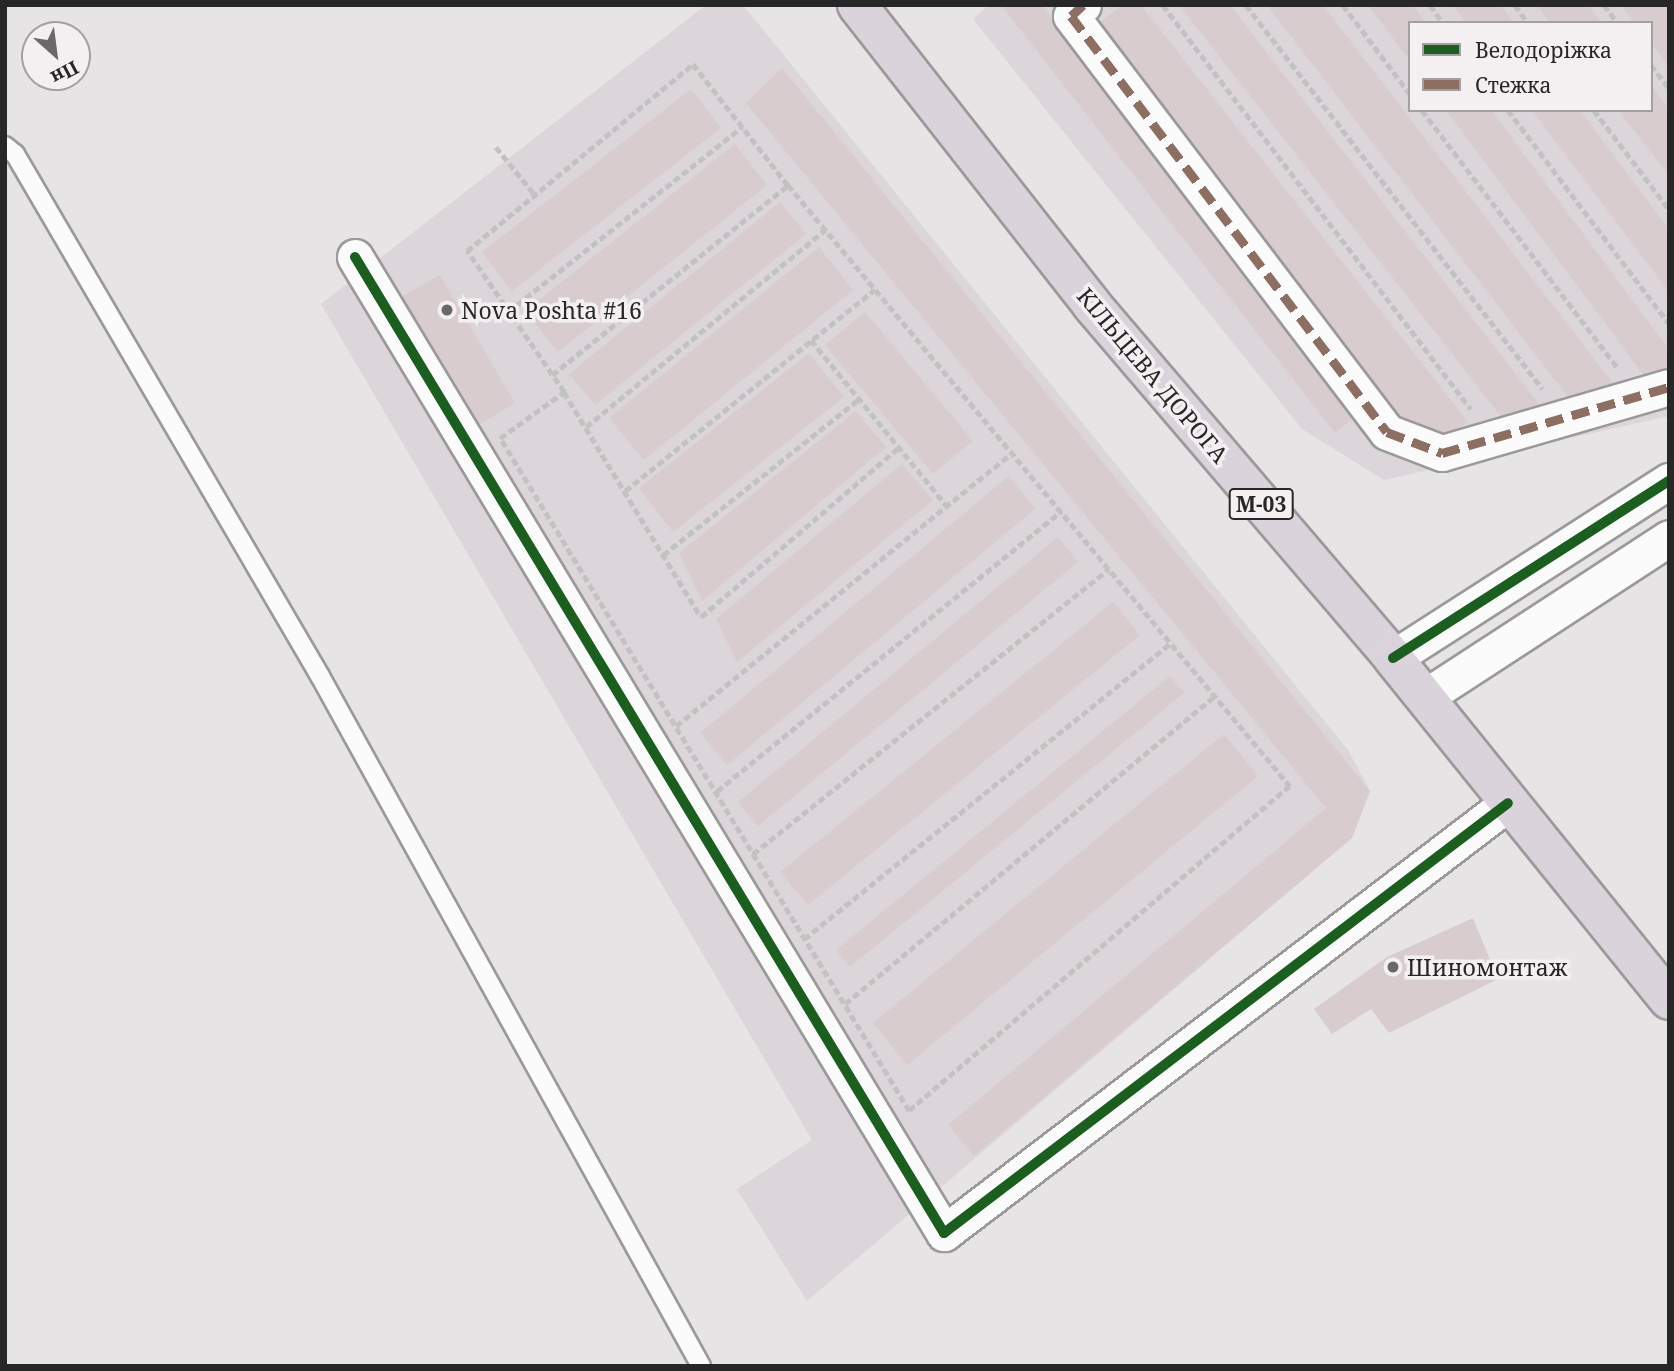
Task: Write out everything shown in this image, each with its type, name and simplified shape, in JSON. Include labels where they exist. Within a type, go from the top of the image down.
[{"type":"highway","name":"КІЛЬЦЕВА ДОРОГА","points":[[857,5],[1092,305],[1393,658],[1669,1000]]},
{"type":"street","points":[[1083,5],[1072,16],[1387,432],[1442,453],[1654,392]]},
{"type":"street","points":[[355,257],[944,1233],[1508,803]]},
{"type":"street","points":[[1393,658],[1669,481]]},
{"type":"street","points":[[1425,697],[1669,538]]},
{"type":"lane","points":[[5,146],[15,154],[320,676],[701,1366]]},
{"type":"path","points":[[1163,5],[1493,438]]},
{"type":"path","points":[[1246,5],[1565,417]]},
{"type":"path","points":[[1343,5],[1408,90]]},
{"type":"path","points":[[1430,5],[1442,21]]},
{"type":"path","points":[[1515,5],[1527,21]]},
{"type":"path","points":[[1604,5],[1616,21]]},
{"type":"path","points":[[564,392],[500,438],[909,1111],[1290,786],[825,230],[693,64],[467,251],[564,392],[701,617],[899,447]]},
{"type":"path","points":[[1653,68],[1669,88]]},
{"type":"path","points":[[1424,112],[1654,392]]},
{"type":"path","points":[[1510,112],[1669,324]]},
{"type":"path","points":[[1596,112],[1669,209]]},
{"type":"path","points":[[509,312],[742,127]]},
{"type":"path","points":[[496,147],[535,195]]},
{"type":"path","points":[[552,375],[788,185]]},
{"type":"path","points":[[586,427],[825,230]]},
{"type":"path","points":[[625,492],[874,289]]},
{"type":"path","points":[[811,340],[947,506]]},
{"type":"path","points":[[663,555],[859,399]]},
{"type":"path","points":[[675,727],[1012,453]]},
{"type":"path","points":[[715,792],[1061,511]]},
{"type":"path","points":[[752,854],[1109,569]]},
{"type":"path","points":[[804,939],[1171,643]]},
{"type":"path","points":[[844,1005],[1215,696]]},
{"type":"shaded area","points":[[706,5],[743,5],[1348,750],[1370,791],[1352,838],[807,1301],[737,1189],[812,1140],[321,304]]},
{"type":"shaded area","points":[[989,5],[1669,5],[1669,416],[1384,480],[1302,429],[973,19]]},
{"type":"building","points":[[1001,5],[1042,5],[1360,413],[1335,433]]},
{"type":"building","points":[[1122,5],[1141,5],[1468,422],[1447,436],[1406,424],[1095,26]]},
{"type":"building","points":[[1179,5],[1230,5],[1542,408],[1503,419]]},
{"type":"building","points":[[1267,5],[1323,5],[1614,385],[1568,397]]},
{"type":"building","points":[[1368,5],[1413,5],[1425,21],[1408,21],[1408,58]]},
{"type":"building","points":[[1453,5],[1501,5],[1513,21],[1465,21]]},
{"type":"building","points":[[1537,5],[1588,5],[1600,21],[1549,21]]},
{"type":"building","points":[[1621,5],[1669,7],[1669,66],[1653,46],[1653,21],[1633,21]]},
{"type":"building","points":[[782,68],[1370,791],[1352,838],[974,1156],[948,1125],[1326,808],[746,103]]},
{"type":"building","points":[[691,89],[721,128],[512,291],[482,252]]},
{"type":"building","points":[[1653,89],[1669,109],[1669,176],[1620,112],[1653,112]]},
{"type":"building","points":[[1447,112],[1492,112],[1669,349],[1669,371],[1645,377]]},
{"type":"building","points":[[1534,112],[1581,112],[1669,229],[1669,292]]},
{"type":"building","points":[[735,144],[767,185],[558,352],[525,311]]},
{"type":"building","points":[[780,202],[806,234],[595,405],[569,374]]},
{"type":"building","points":[[819,247],[853,290],[644,460],[609,418]]},
{"type":"building","points":[[440,275],[515,403],[474,428],[399,298]]},
{"type":"building","points":[[865,312],[973,441],[933,474],[825,345]]},
{"type":"building","points":[[809,353],[844,397],[673,532],[639,488]]},
{"type":"building","points":[[856,411],[886,447],[702,601],[679,553]]},
{"type":"building","points":[[902,464],[933,500],[737,662],[716,619]]},
{"type":"building","points":[[1009,476],[1035,509],[727,765],[700,733]]},
{"type":"building","points":[[1058,537],[1078,562],[758,826],[738,802]]},
{"type":"building","points":[[1113,602],[1140,635],[808,905],[780,872]]},
{"type":"building","points":[[1170,676],[1184,693],[850,967],[836,950]]},
{"type":"building","points":[[1224,734],[1258,776],[907,1065],[873,1023]]},
{"type":"building","points":[[1473,918],[1498,979],[1389,1033],[1371,1009],[1332,1034],[1314,1009],[1387,957]]},
{"type":"marked path","points":[[1083,5],[1071,16],[1387,432],[1442,453],[1669,387]]},
{"type":"cycle path","points":[[355,257],[944,1233],[1508,803]]},
{"type":"cycle path","points":[[1393,658],[1669,481]]},
{"type":"place","name":"Nova Poshta #16","points":[[447,310]]},
{"type":"place","name":"Шиномонтаж","points":[[1393,967]]}]
